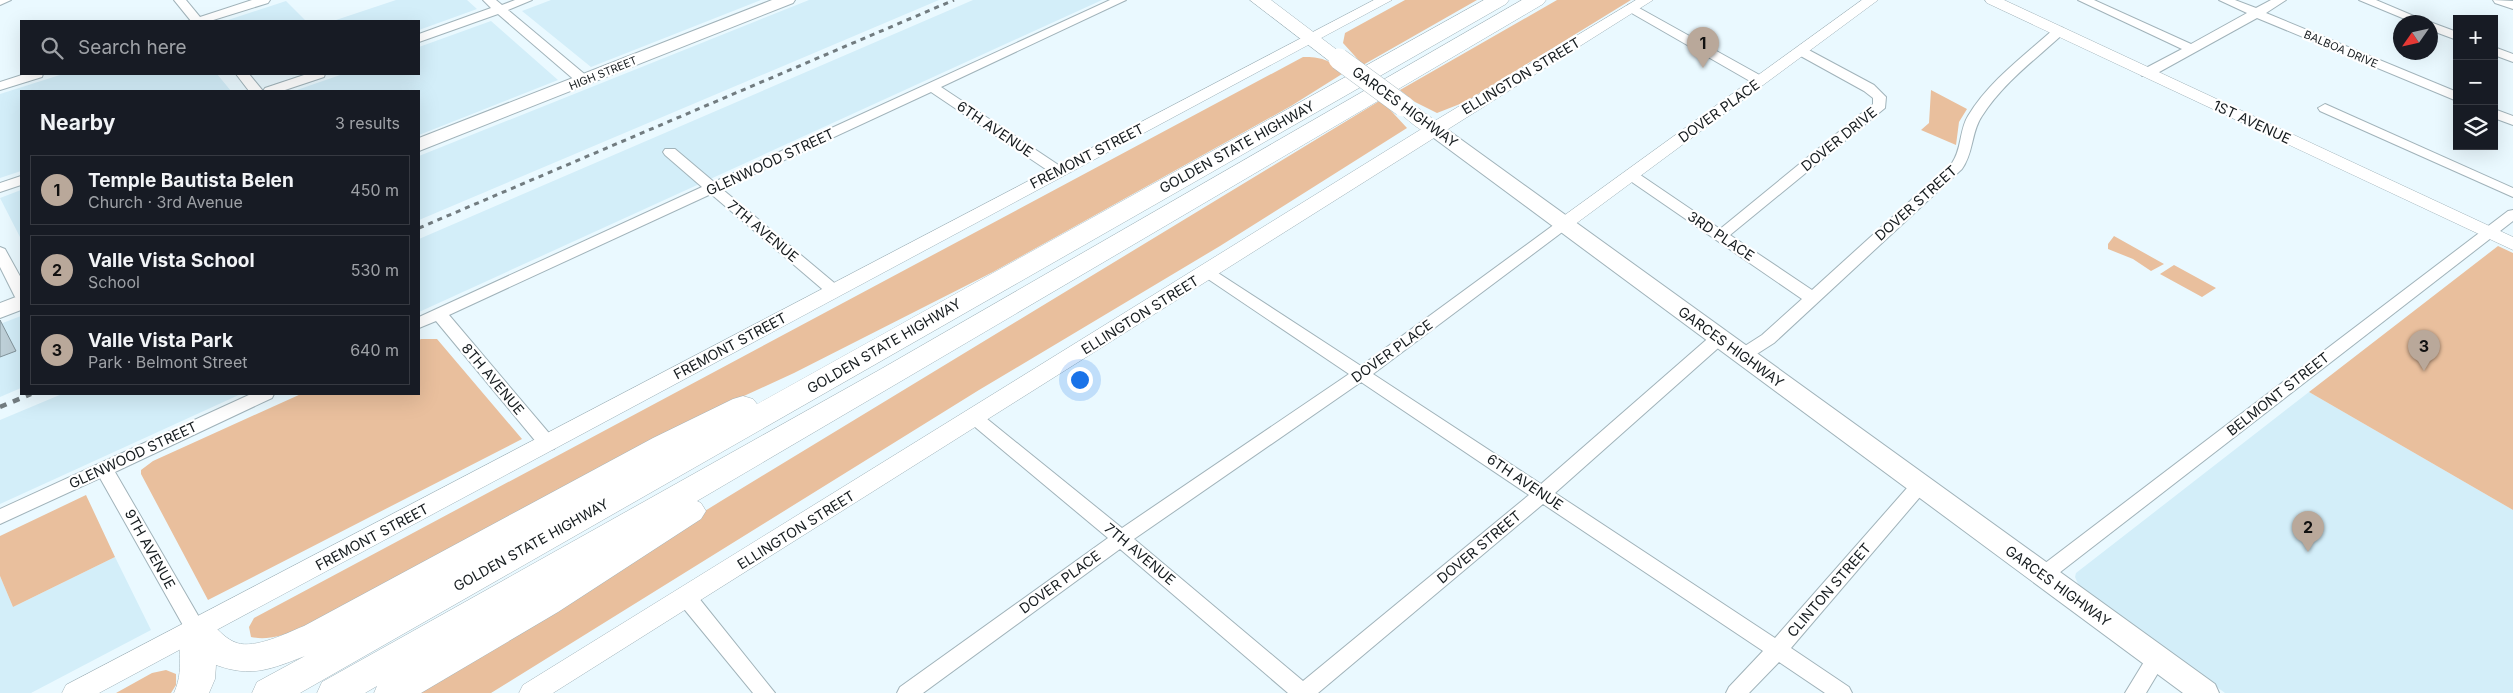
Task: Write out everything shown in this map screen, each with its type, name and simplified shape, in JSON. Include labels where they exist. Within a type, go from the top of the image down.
[{"type":"highway","name":"GOLDEN STATE HIGHWAY","points":[[269,693],[1499,0]]},
{"type":"highway","name":"GOLDEN STATE HIGHWAY","points":[[334,693],[891,376],[1536,0]]},
{"type":"highway","points":[[196,630],[228,655],[239,659],[264,655],[316,636],[663,446],[964,301]]},
{"type":"highway","points":[[390,693],[554,598],[690,511],[891,376]]},
{"type":"highway","points":[[191,693],[197,685],[199,669],[196,630]]},
{"type":"main road","name":"HIGH STREET","points":[[420,145],[787,0]]},
{"type":"main road","name":"GARCES HIGHWAY","points":[[1258,0],[2205,693]]},
{"type":"main road","points":[[0,311],[20,302]]},
{"type":"street","points":[[0,1],[5,0]]},
{"type":"street","points":[[180,0],[197,20]]},
{"type":"street","points":[[201,20],[264,0]]},
{"type":"street","points":[[489,0],[583,80]]},
{"type":"street","points":[[420,38],[526,0]]},
{"type":"street","name":"GLENWOOD STREET","points":[[420,324],[1120,0]]},
{"type":"street","name":"FREMONT STREET","points":[[75,693],[548,444],[1058,170],[1385,0]]},
{"type":"street","name":"DOVER PLACE","points":[[907,693],[1121,538],[1361,374],[1871,0]]},
{"type":"street","name":"1ST AVENUE","points":[[1992,0],[2513,244]]},
{"type":"street","points":[[2084,0],[2191,48]]},
{"type":"street","name":"BALBOA DRIVE","points":[[2225,0],[2453,95]]},
{"type":"street","points":[[2147,73],[2280,0]]},
{"type":"street","points":[[2365,0],[2404,15]]},
{"type":"street","points":[[2499,0],[2513,5]]},
{"type":"street","points":[[1639,4],[1760,81]]},
{"type":"street","name":"ELLINGTON STREET","points":[[532,693],[975,418],[1434,129],[1639,4]]},
{"type":"street","points":[[2438,29],[2453,35]]},
{"type":"street","name":"DOVER STREET","points":[[1743,355],[1768,339],[1957,166],[1967,152],[1971,122],[1987,100],[1999,85],[2059,32]]},
{"type":"street","name":"DOVER DRIVE","points":[[1720,236],[1880,105],[1879,98],[1870,88],[1801,52]]},
{"type":"street","points":[[2498,52],[2513,58]]},
{"type":"street","points":[[0,86],[35,75]]},
{"type":"street","points":[[243,75],[255,90]]},
{"type":"street","points":[[273,90],[316,75]]},
{"type":"street","name":"6TH AVENUE","points":[[932,87],[1058,170]]},
{"type":"street","points":[[2325,108],[2513,193]]},
{"type":"street","points":[[2498,115],[2513,121]]},
{"type":"street","name":"7TH AVENUE","points":[[670,152],[833,290]]},
{"type":"street","name":"3RD PLACE","points":[[1631,175],[1812,298]]},
{"type":"street","points":[[0,188],[20,180]]},
{"type":"street","name":"BELMONT STREET","points":[[2043,575],[2513,214]]},
{"type":"street","points":[[0,252],[20,291]]},
{"type":"street","name":"6TH AVENUE","points":[[1207,272],[1842,693]]},
{"type":"street","name":"8TH AVENUE","points":[[439,314],[548,444]]},
{"type":"street","name":"DOVER STREET","points":[[1303,693],[1542,494],[1719,338]]},
{"type":"street","name":"GLENWOOD STREET","points":[[0,517],[264,395]]},
{"type":"street","name":"7TH AVENUE","points":[[975,418],[1049,477],[1303,693]]},
{"type":"street","name":"9TH AVENUE","points":[[104,469],[196,630]]},
{"type":"street","name":"CLINTON STREET","points":[[1736,693],[1777,650],[1920,486]]},
{"type":"street","points":[[687,598],[765,693]]},
{"type":"street","points":[[2135,693],[2158,658]]},
{"type":"shaded area","points":[[396,0],[467,0],[477,9],[420,30],[420,20],[336,20]]},
{"type":"shaded area","points":[[551,0],[761,0],[591,67],[522,11]]},
{"type":"shaded area","points":[[809,0],[939,0],[420,220],[420,156]]},
{"type":"shaded area","points":[[973,0],[1102,0],[420,312],[420,239]]},
{"type":"shaded area","points":[[1405,0],[1477,0],[1363,65],[1343,43],[1345,33]]},
{"type":"shaded area","points":[[1557,0],[1631,0],[1465,102],[1437,113],[1415,102],[1400,90]]},
{"type":"shaded area","points":[[286,1],[305,20],[228,20]]},
{"type":"shaded area","points":[[491,21],[558,80],[420,135],[420,90],[297,90],[340,75],[420,75],[420,47]]},
{"type":"shaded area","points":[[1303,57],[1325,60],[1334,65],[1342,74],[1291,106],[993,272],[794,373],[696,418],[311,623],[282,635],[261,638],[251,637],[249,627],[254,618]]},
{"type":"shaded area","points":[[60,75],[218,75],[230,90],[20,90],[20,171],[0,178],[0,94]]},
{"type":"shaded area","points":[[1931,90],[1967,109],[1959,122],[1956,145],[1921,130],[1929,123]]},
{"type":"shaded area","points":[[1381,100],[1407,128],[1220,246],[979,390],[491,693],[411,693],[721,501]]},
{"type":"shaded area","points":[[20,190],[20,237],[0,198]]},
{"type":"shaded area","points":[[2114,236],[2164,264],[2151,271],[2133,259],[2108,249],[2108,244]]},
{"type":"shaded area","points":[[2498,246],[2513,253],[2513,510],[2309,392]]},
{"type":"shaded area","points":[[2174,265],[2216,288],[2202,297],[2160,274]]},
{"type":"shaded area","points":[[20,316],[20,388],[0,397],[0,324]]},
{"type":"shaded area","points":[[437,339],[522,439],[208,600],[141,474],[141,470],[153,461],[299,395],[420,395],[420,340]]},
{"type":"shaded area","points":[[2309,392],[2513,510],[2513,693],[2225,693],[2079,586],[2075,577],[2076,573]]},
{"type":"shaded area","points":[[60,395],[239,395],[0,504],[0,420]]},
{"type":"shaded area","points":[[86,495],[115,557],[13,607],[0,576],[0,536]]},
{"type":"shaded area","points":[[115,557],[151,630],[31,693],[0,693],[0,576],[13,607]]},
{"type":"shaded area","points":[[166,670],[176,674],[176,685],[171,693],[116,693],[152,673]]},
{"type":"building","points":[[0,320],[16,351],[0,357]]},
{"type":"railway","points":[[420,228],[954,0]]},
{"type":"railway","points":[[0,407],[29,395]]},
{"type":"place","name":"Temple Bautista Belen","points":[[1703,68]]},
{"type":"place","name":"Valle Vista Park","points":[[2424,371]]},
{"type":"place","name":"Valle Vista School","points":[[2308,552]]}]
